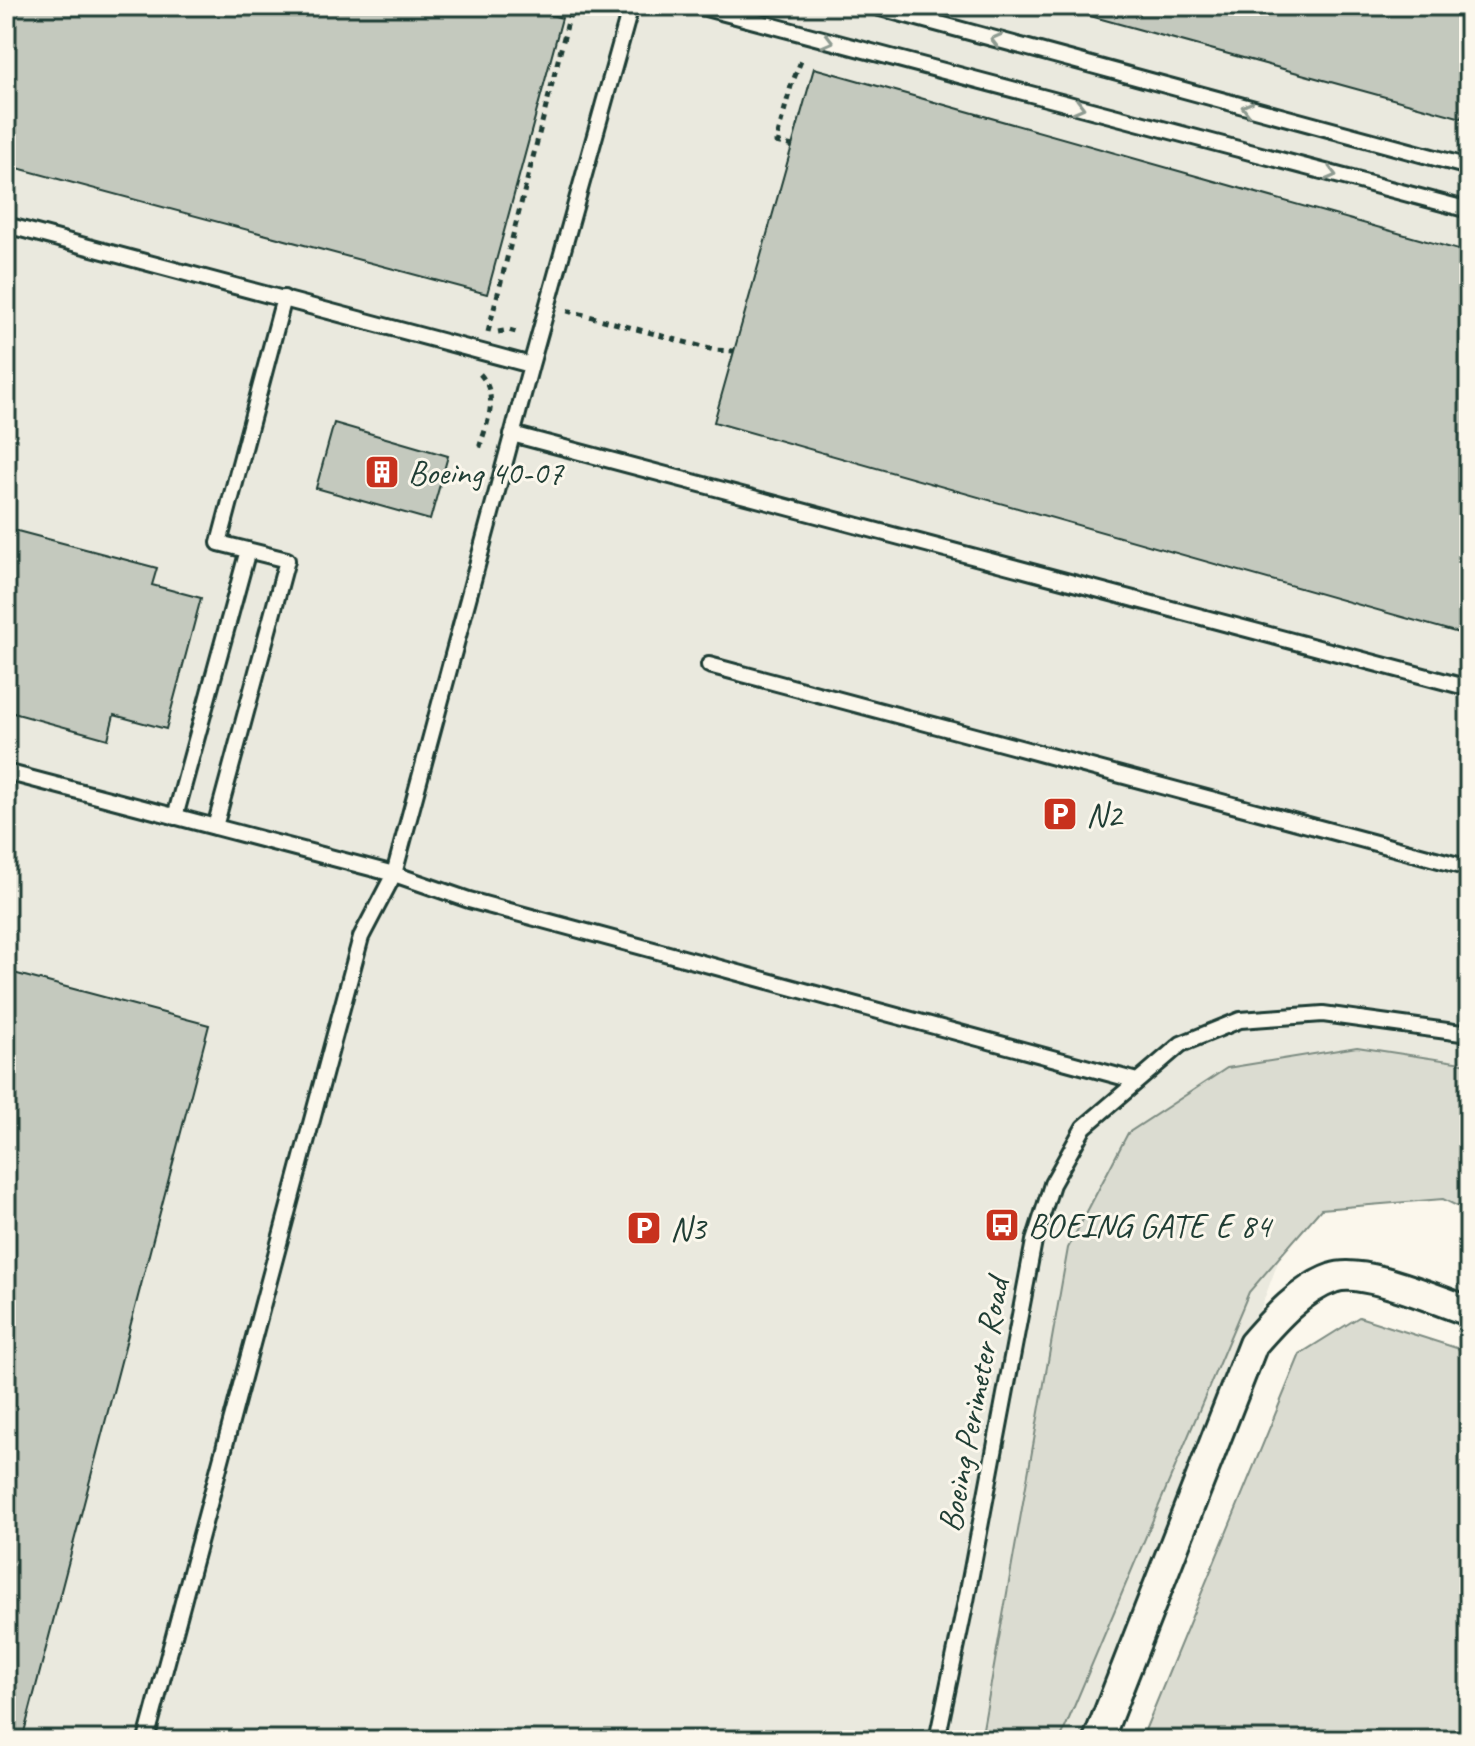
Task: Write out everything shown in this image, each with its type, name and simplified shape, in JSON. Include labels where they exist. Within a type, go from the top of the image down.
[{"type":"street","points":[[1098,1740],[1253,1344],[1276,1317],[1308,1292],[1334,1277],[1365,1276],[1469,1311]]},
{"type":"lane","points":[[146,1740],[361,937],[394,874],[631,6]]},
{"type":"lane","points":[[698,6],[1469,210]]},
{"type":"lane","points":[[873,6],[1469,167]]},
{"type":"lane","points":[[6,225],[531,365]]},
{"type":"lane","points":[[215,827],[287,560],[219,543],[284,298]]},
{"type":"lane","points":[[512,434],[1469,688]]},
{"type":"lane","points":[[175,817],[248,550]]},
{"type":"lane","points":[[709,665],[1469,868]]},
{"type":"lane","points":[[6,772],[394,874],[469,900],[1137,1081]]},
{"type":"lane","name":"Boeing Perimeter Road","points":[[937,1740],[1034,1241],[1052,1184],[1084,1127],[1181,1044],[1240,1020],[1323,1014],[1469,1034]]},
{"type":"path","points":[[506,456],[480,445],[492,405],[484,377],[476,370],[572,6]]},
{"type":"path","points":[[793,146],[776,142],[791,86],[811,36]]},
{"type":"path","points":[[488,331],[509,330],[560,344],[570,311],[714,350],[734,351]]},
{"type":"shaded area","points":[[6,6],[1469,6],[1469,1064],[1357,1047],[1102,1740],[6,1740]]},
{"type":"shaded area","points":[[1357,1047],[1469,1064],[1469,1212],[1443,1199],[1321,1209],[1249,1292],[1060,1740],[981,1740],[1068,1248],[1128,1133],[1227,1068]]},
{"type":"shaded area","points":[[1359,1317],[1469,1352],[1469,1740],[1141,1740],[1300,1354]]},
{"type":"building","points":[[6,6],[518,6],[562,18],[487,294],[6,165]]},
{"type":"building","points":[[1054,6],[1469,6],[1469,120]]},
{"type":"building","points":[[814,68],[1469,253],[1469,636],[714,422]]},
{"type":"building","name":"Boeing 40-07","points":[[334,423],[448,456],[430,520],[316,488]]},
{"type":"building","points":[[6,528],[157,568],[152,585],[201,598],[166,729],[114,715],[108,739],[6,711]]},
{"type":"building","points":[[6,971],[209,1025],[22,1740],[6,1740]]},
{"type":"place","name":"Boeing 40-07","points":[[382,472]]},
{"type":"place","name":"N2","points":[[1060,814]]},
{"type":"place","name":"BOEING GATE E 84","points":[[1002,1225]]},
{"type":"place","name":"N3","points":[[644,1228]]}]
